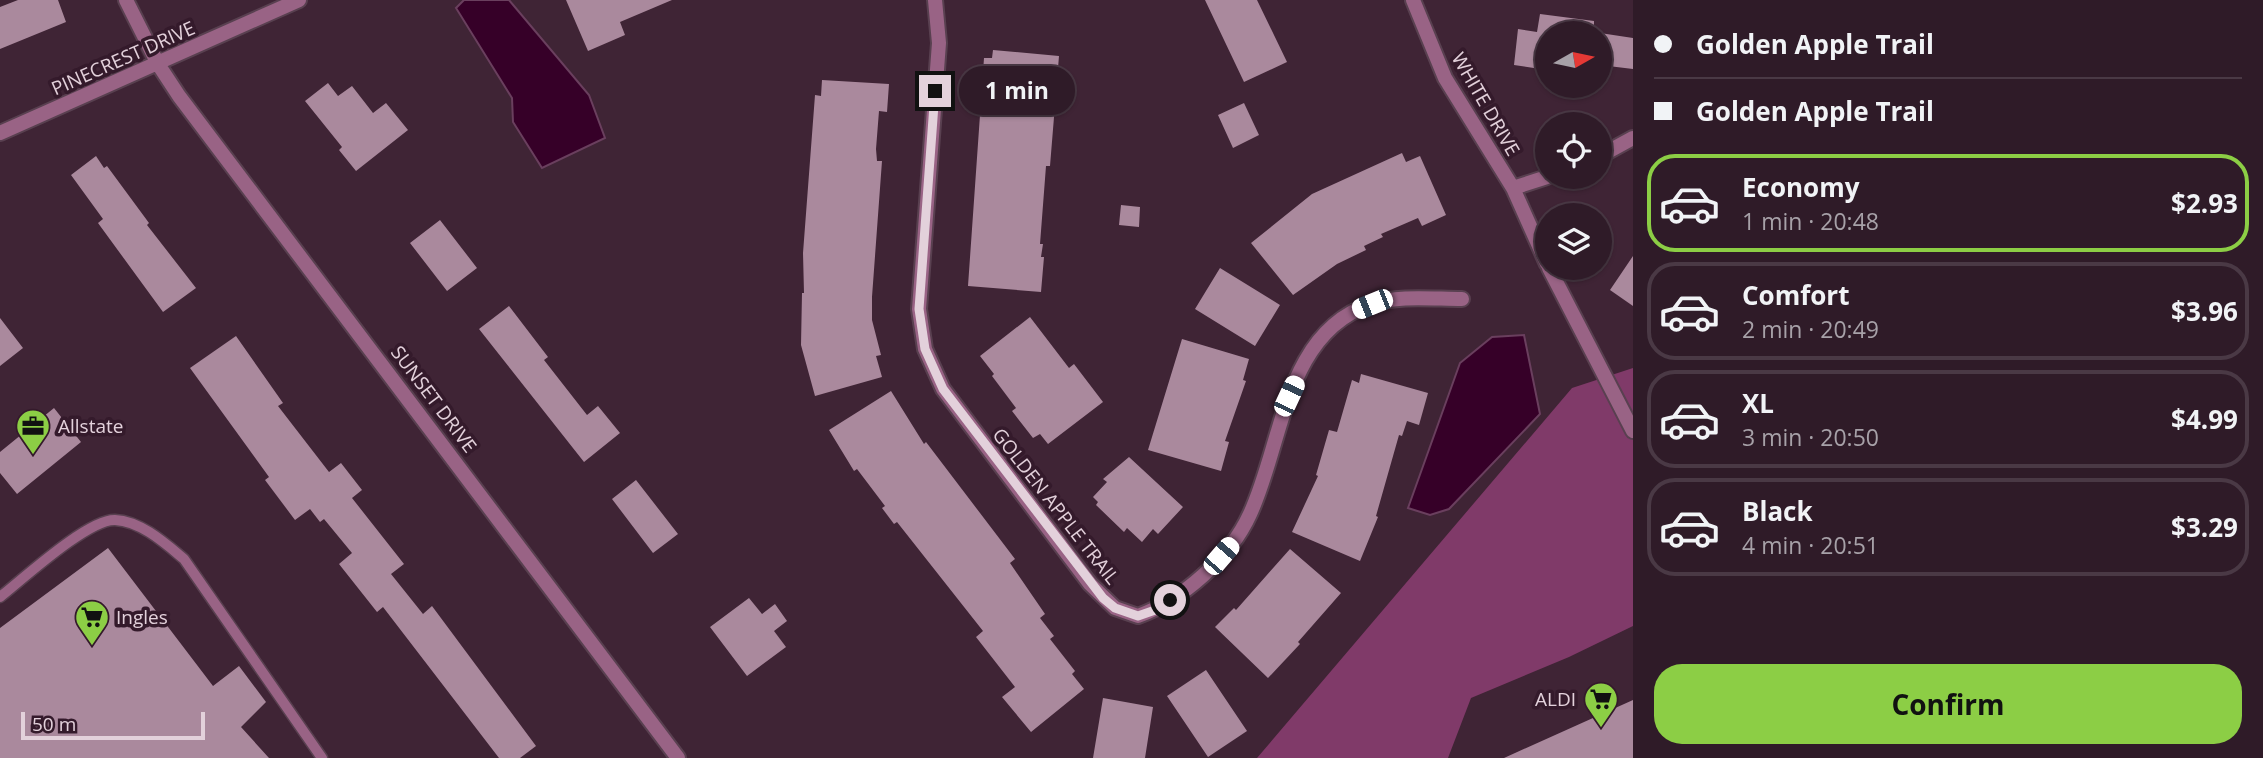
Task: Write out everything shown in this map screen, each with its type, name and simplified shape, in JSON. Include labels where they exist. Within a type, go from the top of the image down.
[{"type":"street","name":"SUNSET DRIVE","points":[[126,0],[158,64],[179,96],[678,758]]},
{"type":"street","name":"PINECREST DRIVE","points":[[0,133],[299,0]]},
{"type":"street","name":"GOLDEN APPLE TRAIL","points":[[935,0],[939,43],[919,309],[925,349],[943,389],[981,442],[1090,584],[1115,608],[1138,616],[1158,609],[1203,574],[1236,538],[1259,494],[1289,396],[1298,376],[1321,339],[1338,323],[1354,311],[1390,299],[1462,299]]},
{"type":"street","name":"WHITE DRIVE","points":[[1413,0],[1445,78],[1513,188],[1535,237]]},
{"type":"street","points":[[1612,149],[1633,138]]},
{"type":"street","points":[[1513,188],[1535,181]]},
{"type":"street","name":"WHITE DRIVE","points":[[1555,280],[1633,432]]},
{"type":"lane","points":[[0,597],[91,526],[116,520],[155,533],[184,559],[322,758]]},
{"type":"shaded area","points":[[464,0],[509,0],[589,95],[605,138],[542,168],[513,122],[512,98],[456,8]]},
{"type":"shaded area","points":[[1524,335],[1540,414],[1449,509],[1430,515],[1408,508],[1460,363],[1492,337]]},
{"type":"shaded area","points":[[1633,368],[1633,626],[1569,657],[1471,698],[1448,758],[1257,758],[1572,388]]},
{"type":"building","points":[[18,0],[58,0],[66,22],[0,49],[0,7]]},
{"type":"building","points":[[566,0],[672,0],[620,22],[625,35],[588,51]]},
{"type":"building","points":[[1205,0],[1257,0],[1287,62],[1244,82]]},
{"type":"building","points":[[1540,14],[1594,21],[1539,21]]},
{"type":"building","points":[[1518,29],[1535,32],[1535,68],[1514,65]]},
{"type":"building","points":[[1612,35],[1633,38],[1633,69],[1612,66]]},
{"type":"building","points":[[993,50],[1059,56],[1050,166],[1046,166],[1040,244],[1043,244],[1041,257],[1044,257],[1041,292],[968,286],[984,58],[992,58]]},
{"type":"building","points":[[822,80],[889,84],[887,112],[879,111],[876,149],[877,161],[882,161],[872,297],[872,320],[881,355],[876,356],[882,377],[815,396],[801,345],[802,293],[815,95],[821,96]]},
{"type":"building","points":[[328,83],[338,96],[352,86],[373,113],[386,103],[408,130],[356,171],[339,150],[342,147],[305,101]]},
{"type":"building","points":[[1244,103],[1259,135],[1233,148],[1218,115]]},
{"type":"building","points":[[1402,153],[1406,162],[1420,156],[1446,215],[1422,226],[1418,218],[1381,234],[1383,237],[1364,246],[1366,250],[1337,264],[1293,295],[1251,243],[1312,194]]},
{"type":"building","points":[[96,156],[104,168],[107,166],[149,223],[147,225],[196,288],[163,312],[98,223],[103,219],[71,175]]},
{"type":"building","points":[[1121,205],[1140,207],[1139,227],[1119,225]]},
{"type":"building","points":[[440,220],[477,268],[447,291],[410,243]]},
{"type":"building","points":[[1633,256],[1633,306],[1610,290]]},
{"type":"building","points":[[1220,268],[1280,305],[1255,346],[1195,309]]},
{"type":"building","points":[[509,306],[548,357],[544,360],[587,415],[598,406],[620,433],[584,462],[479,329]]},
{"type":"building","points":[[1030,317],[1069,368],[1074,364],[1103,402],[1048,444],[1040,434],[1033,438],[1012,411],[1016,408],[980,356]]},
{"type":"building","points":[[0,318],[23,348],[0,366]]},
{"type":"building","points":[[236,336],[283,403],[278,406],[329,472],[341,463],[362,490],[352,498],[404,564],[391,574],[423,614],[432,606],[536,746],[520,758],[499,758],[383,607],[377,612],[339,564],[352,553],[324,519],[320,522],[310,509],[295,520],[265,480],[269,477],[190,368]]},
{"type":"building","points":[[1182,339],[1249,359],[1243,380],[1246,381],[1225,441],[1229,442],[1221,471],[1148,450]]},
{"type":"building","points":[[1361,374],[1428,393],[1419,425],[1407,421],[1402,436],[1399,435],[1376,516],[1378,517],[1360,561],[1292,532],[1318,476],[1316,475],[1329,430],[1337,432],[1352,380],[1359,383]]},
{"type":"building","points":[[891,391],[924,444],[926,442],[1015,559],[1010,563],[1045,614],[1040,618],[1054,636],[1050,639],[1075,671],[1072,674],[1084,689],[1031,732],[1002,697],[1015,687],[976,637],[983,631],[897,522],[894,524],[882,508],[885,506],[857,469],[854,471],[829,430]]},
{"type":"building","points":[[54,408],[81,442],[17,494],[0,473],[0,452]]},
{"type":"building","points":[[1129,457],[1183,507],[1158,534],[1153,529],[1142,542],[1127,528],[1124,532],[1096,505],[1098,502],[1093,497],[1107,482],[1103,479]]},
{"type":"building","points":[[636,480],[678,534],[653,553],[612,499]]},
{"type":"building","name":"Ingles","points":[[108,548],[213,686],[239,666],[266,702],[241,727],[269,758],[0,758],[0,628]]},
{"type":"building","points":[[1290,549],[1341,593],[1298,642],[1300,644],[1268,678],[1215,627],[1234,608],[1236,610]]},
{"type":"building","points":[[749,598],[762,614],[775,604],[787,621],[774,631],[786,647],[747,676],[710,627]]},
{"type":"building","points":[[1206,670],[1247,731],[1208,757],[1167,696]]},
{"type":"building","points":[[1103,698],[1153,707],[1145,758],[1093,758]]},
{"type":"building","name":"ALDI","points":[[1633,700],[1633,758],[1504,758]]},
{"type":"place","name":"Allstate","points":[[33,456]]},
{"type":"place","name":"Ingles","points":[[92,647]]},
{"type":"place","name":"ALDI","points":[[1601,729]]},
{"type":"route","points":[[935,91],[919,309],[925,349],[931,366],[943,389],[981,442],[1103,598],[1115,608],[1138,616],[1158,609],[1170,600]]}]
